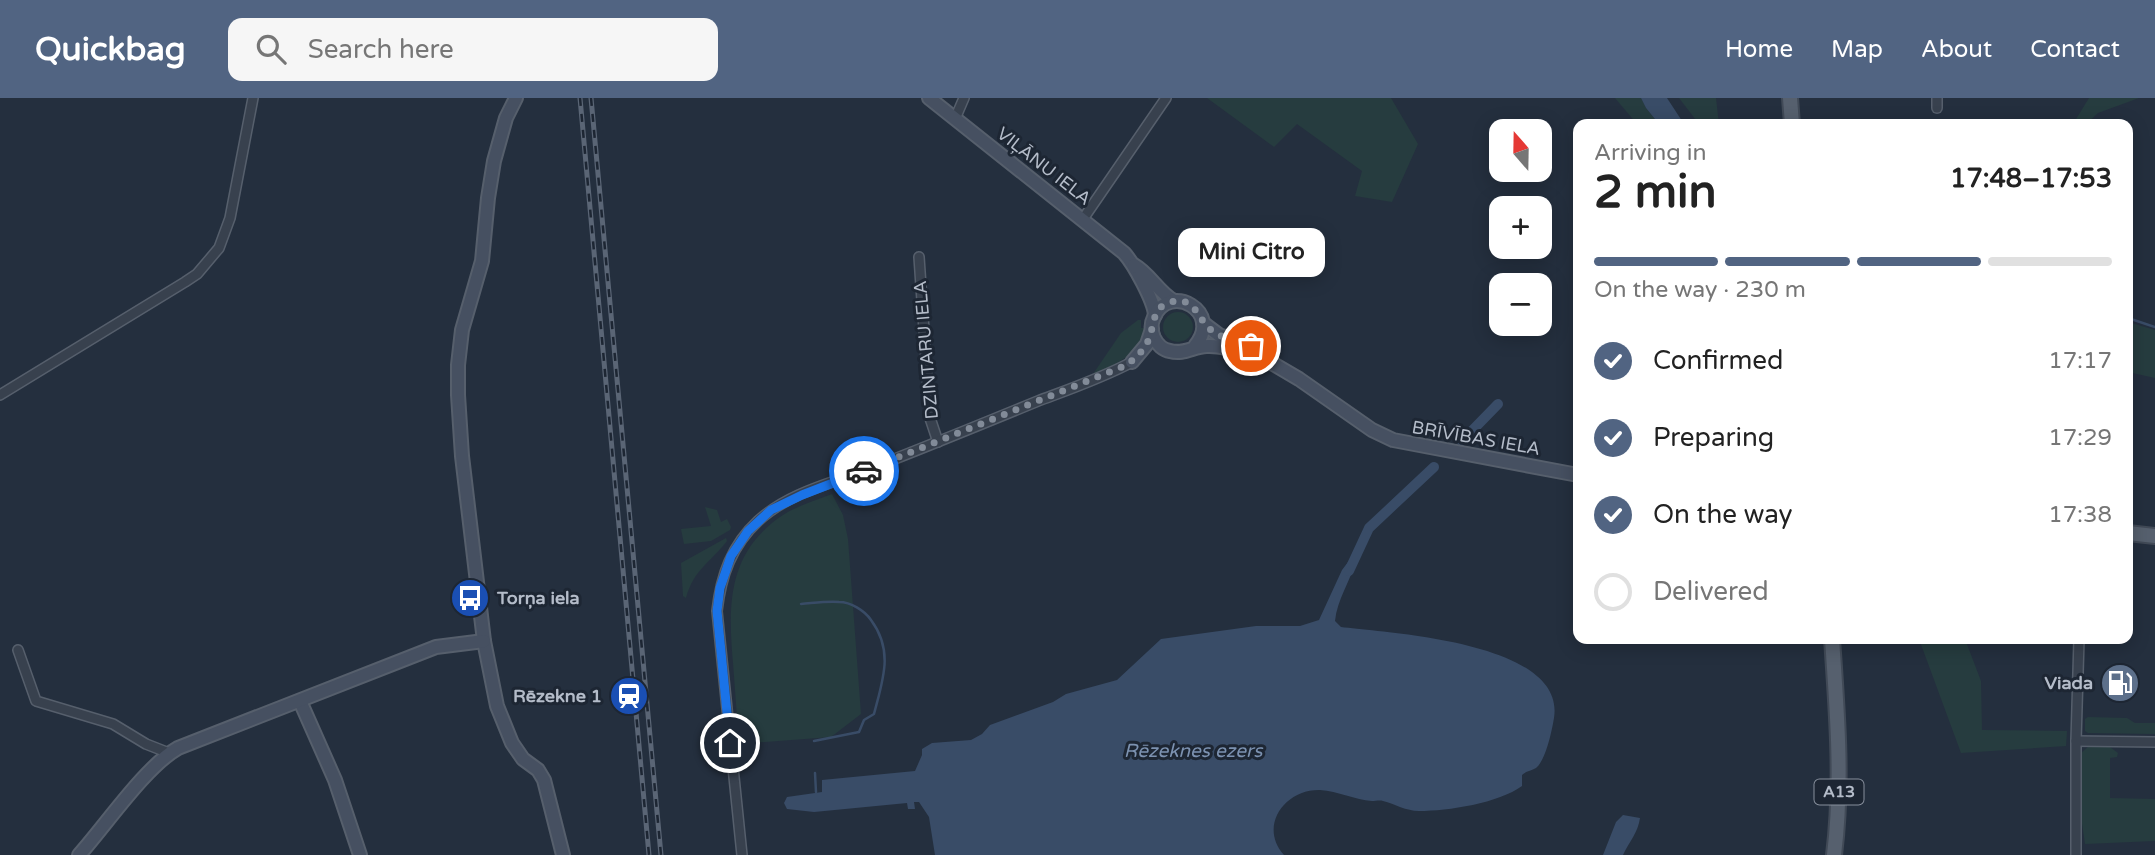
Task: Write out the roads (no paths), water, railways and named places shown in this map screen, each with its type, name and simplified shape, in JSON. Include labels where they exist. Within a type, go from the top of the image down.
[{"type":"main road","points":[[1790,98],[1792,119]]},
{"type":"main road","points":[[2133,534],[2155,536]]},
{"type":"main road","name":"A13","points":[[1832,644],[1840,760],[1834,855]]},
{"type":"street","points":[[0,395],[197,274],[219,248],[230,218],[253,98]]},
{"type":"street","points":[[516,98],[506,118],[494,161],[482,261],[463,330],[458,365],[458,396],[462,456],[484,641],[497,706],[505,730],[523,759],[538,770],[544,780],[564,855]]},
{"type":"street","name":"VIĻĀNU IELA","points":[[929,98],[1083,219],[1124,253],[1174,301]]},
{"type":"street","points":[[955,119],[964,98]]},
{"type":"street","points":[[1083,219],[1166,98]]},
{"type":"street","name":"DZINTARU IELA","points":[[919,257],[930,418],[938,442]]},
{"type":"street","points":[[1132,362],[1147,344],[1155,315],[1153,303],[1134,265]]},
{"type":"street","points":[[1155,315],[1161,307],[1174,301],[1195,307],[1203,323],[1203,331],[1195,346]]},
{"type":"street","points":[[1203,323],[1219,335],[1251,346],[1265,359]]},
{"type":"street","points":[[1152,329],[1156,341],[1165,349],[1180,353],[1195,346],[1217,346],[1265,359]]},
{"type":"street","points":[[742,855],[717,611],[726,566],[748,531],[781,504],[1165,349]]},
{"type":"street","name":"BRĪVĪBAS IELA","points":[[1265,359],[1299,379],[1371,430],[1393,440],[1418,447],[1451,450],[1573,474]]},
{"type":"street","points":[[79,855],[130,793],[169,754],[187,744],[436,647],[484,641]]},
{"type":"street","points":[[2076,855],[2079,644]]},
{"type":"street","points":[[18,650],[36,701],[113,724],[169,754]]},
{"type":"street","points":[[300,701],[335,780],[360,855]]},
{"type":"street","points":[[2076,741],[2155,742]]},
{"type":"water","points":[[1641,98],[1667,98],[1681,119],[1655,119]]},
{"type":"water","name":"Rēzeknes ezers","points":[[1351,558],[1356,559],[1338,605],[1335,621],[1341,627],[1433,638],[1505,657],[1533,673],[1550,693],[1554,718],[1548,744],[1540,764],[1522,775],[1522,786],[1500,797],[1473,805],[1419,811],[1327,791],[1307,791],[1286,802],[1275,821],[1277,844],[1284,855],[935,855],[929,817],[919,802],[914,802],[915,809],[908,809],[907,803],[814,812],[787,809],[784,803],[787,797],[822,792],[822,780],[915,771],[922,749],[932,743],[971,740],[982,734],[990,725],[1053,702],[1066,694],[1117,680],[1161,639],[1256,626],[1300,626],[1319,620],[1342,570]]},
{"type":"water","points":[[1623,815],[1640,818],[1635,833],[1623,855],[1603,855],[1616,822]]},
{"type":"waterway","points":[[2133,320],[2155,327]]},
{"type":"waterway","points":[[1462,441],[1498,404]]},
{"type":"waterway","points":[[1349,571],[1369,528],[1434,467]]},
{"type":"waterway","points":[[801,604],[839,602],[857,608],[868,617],[878,632],[884,654],[883,677],[874,714],[864,720],[859,732],[814,741]]},
{"type":"waterway","points":[[815,773],[816,792]]},
{"type":"railway","points":[[580,98],[649,855]]},
{"type":"railway","points":[[591,98],[661,855]]},
{"type":"place","name":"Mini Citro","points":[[1251,346]]},
{"type":"place","name":"Torņa iela","points":[[470,598]]},
{"type":"place","name":"Viada","points":[[2120,683]]},
{"type":"place","name":"Rēzekne 1","points":[[629,696]]}]
